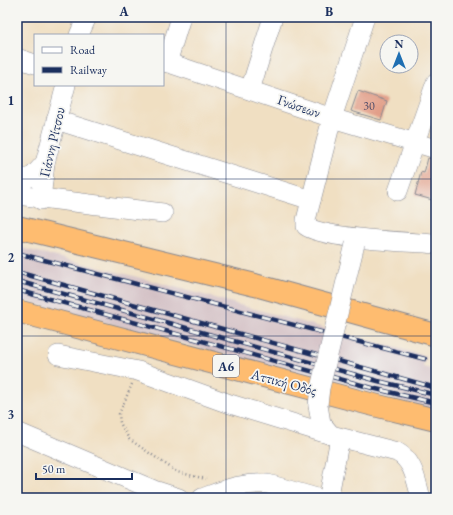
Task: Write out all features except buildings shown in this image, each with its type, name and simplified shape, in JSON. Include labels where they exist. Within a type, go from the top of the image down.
[{"type":"highway","points":[[17,227],[255,285],[436,334]]},
{"type":"highway","name":"Αττική Οδός","points":[[17,311],[436,420]]},
{"type":"street","points":[[165,62],[181,17]]},
{"type":"street","points":[[250,90],[273,17]]},
{"type":"street","points":[[365,17],[332,118],[306,220],[306,226],[316,231],[356,241],[436,244]]},
{"type":"street","points":[[17,58],[34,64]]},
{"type":"street","name":"Γνώσεων","points":[[165,62],[332,118],[436,149]]},
{"type":"street","points":[[398,191],[436,82]]},
{"type":"street","name":"Γιάννη Ρίτσου","points":[[41,200],[45,163],[66,86]]},
{"type":"street","points":[[56,120],[311,200]]},
{"type":"street","points":[[17,182],[33,176],[45,163]]},
{"type":"street","points":[[17,196],[163,213]]},
{"type":"street","points":[[336,437],[321,423],[318,405],[320,388],[356,241]]},
{"type":"street","points":[[58,355],[138,371],[228,403],[336,437],[402,455],[412,466],[421,498]]},
{"type":"street","points":[[17,432],[154,490],[179,498]]},
{"type":"street","points":[[202,498],[268,484],[324,494],[336,437]]},
{"type":"path","points":[[138,371],[118,414],[120,423],[129,439],[176,472],[232,492]]},
{"type":"shaded area","points":[[17,247],[149,280],[426,356],[423,367],[436,370],[436,411],[17,299]]},
{"type":"railway","points":[[17,253],[425,359]]},
{"type":"railway","points":[[17,272],[436,388]]},
{"type":"railway","points":[[17,281],[378,381],[436,395]]},
{"type":"railway","points":[[17,290],[376,389],[436,403]]}]
